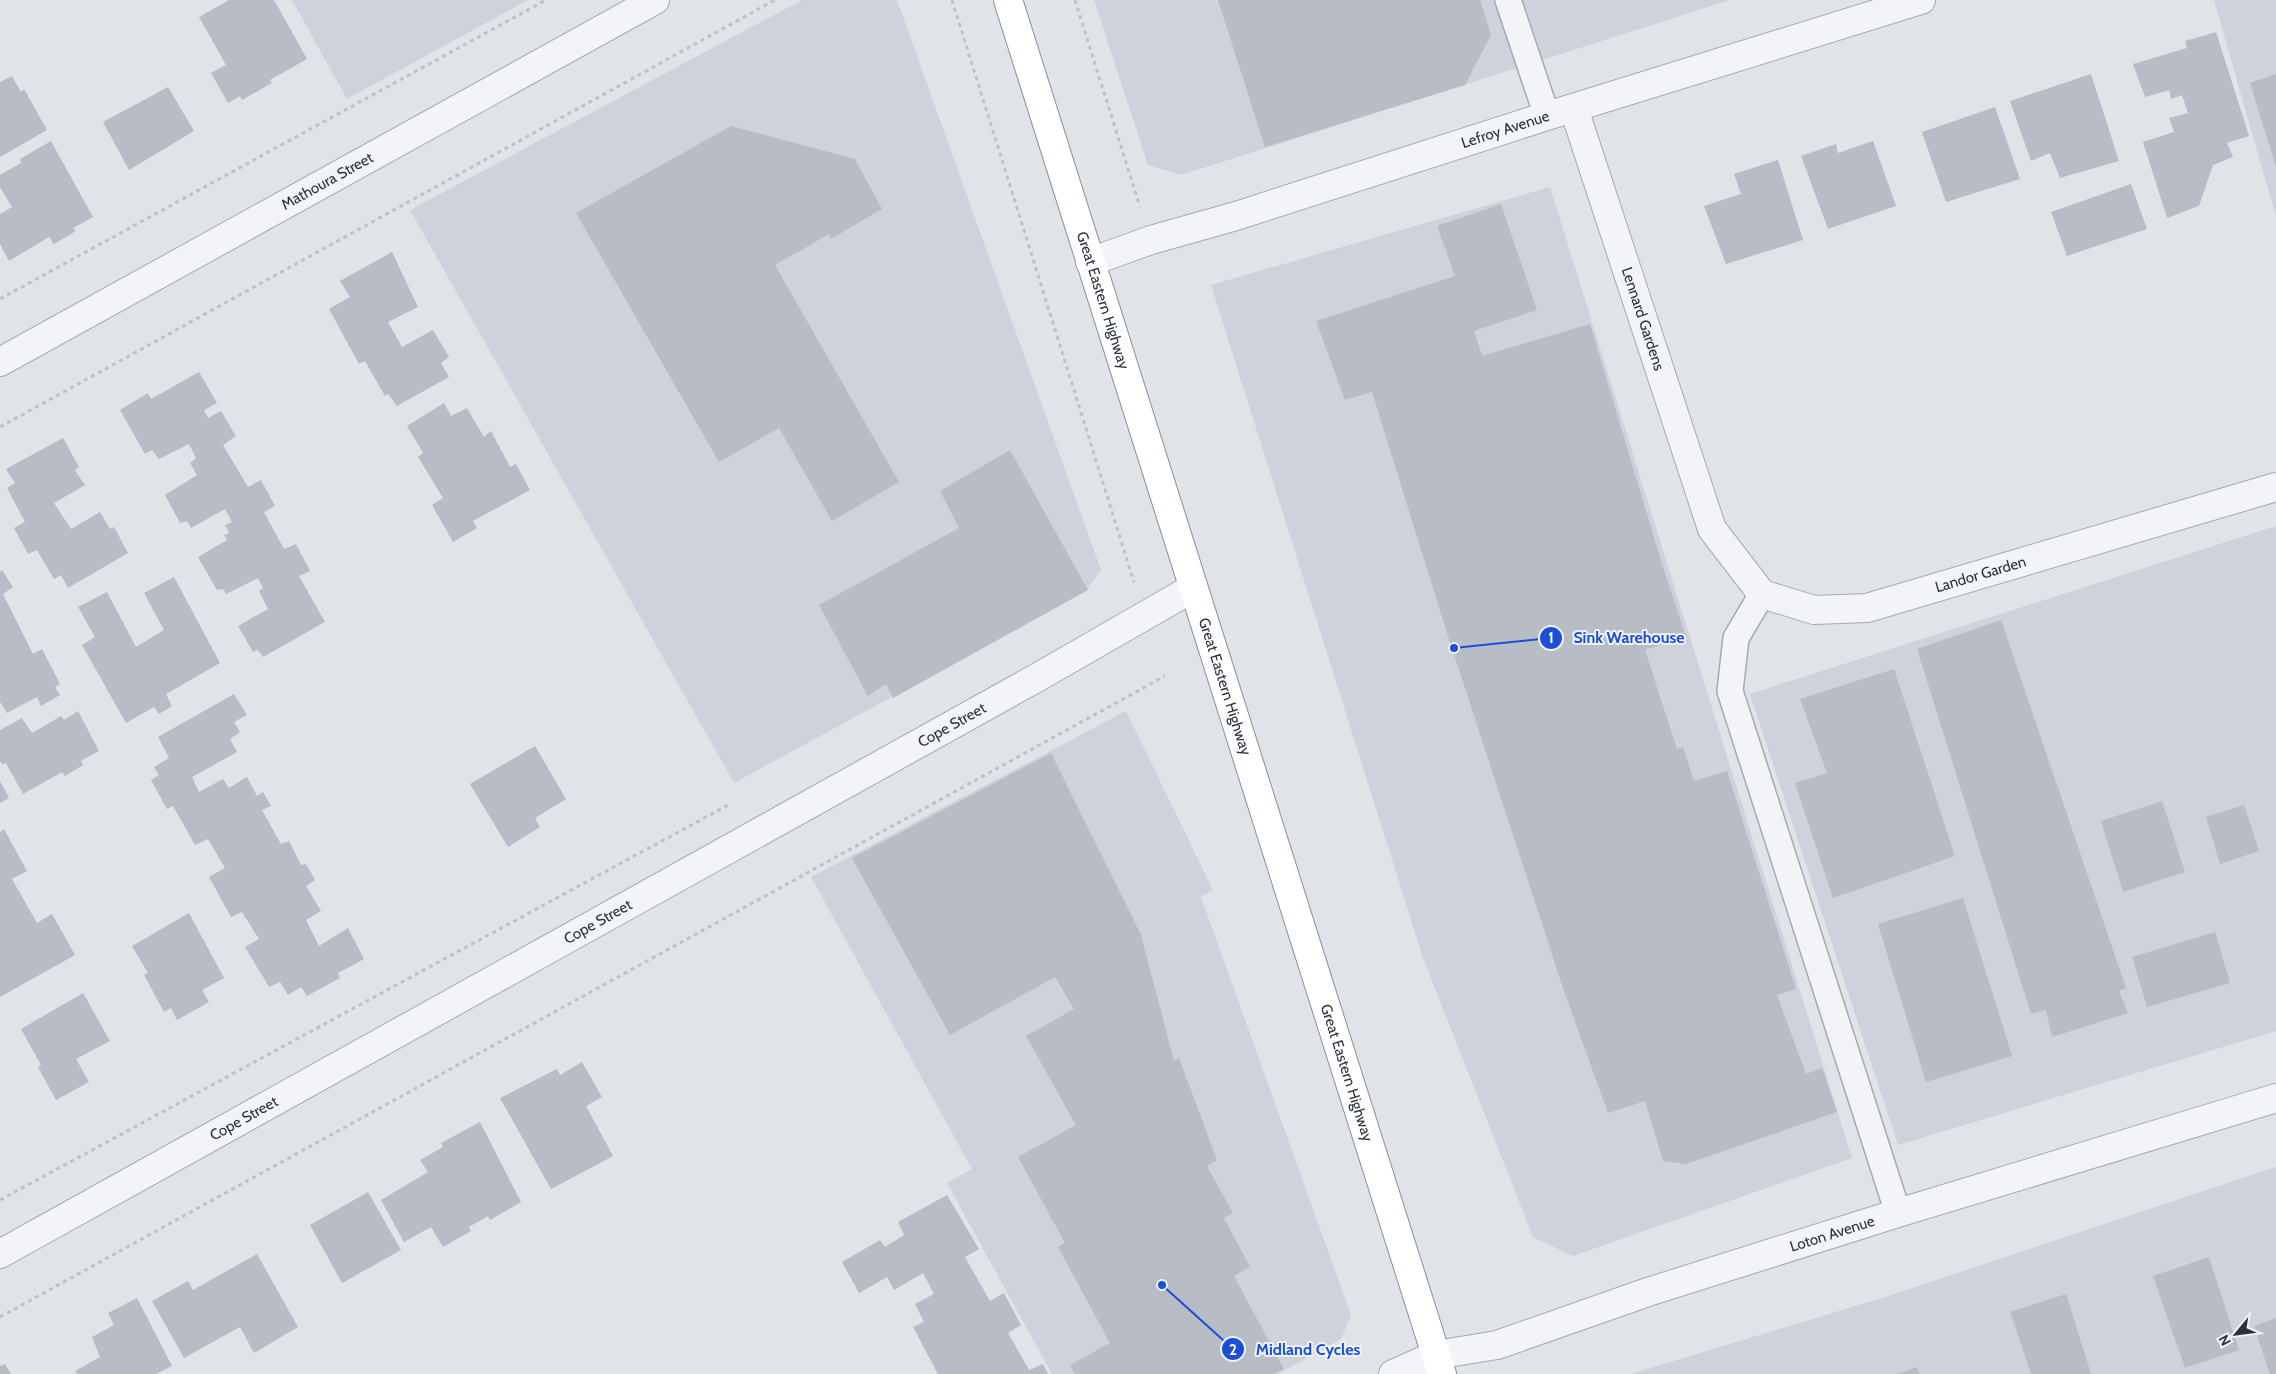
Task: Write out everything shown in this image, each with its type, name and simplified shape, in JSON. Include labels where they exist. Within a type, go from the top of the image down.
[{"type":"highway","name":"Great Eastern Highway","points":[[1008,0],[1439,1364]]},
{"type":"street","name":"Mathoura Street","points":[[0,362],[655,0]]},
{"type":"street","name":"Lefroy Avenue","points":[[1090,262],[1151,240],[1236,216],[1546,116],[1574,109],[1922,0]]},
{"type":"street","name":"Lennard Gardens","points":[[1574,109],[1712,529],[1762,594]]},
{"type":"street","name":"Landor Garden","points":[[1762,594],[1814,610],[1867,608],[2276,487]]},
{"type":"street","name":"Cope Street","points":[[0,1254],[1040,676],[1193,588]]},
{"type":"street","name":"Loton Avenue","points":[[1393,1374],[1439,1364],[1648,1292],[1898,1213],[2276,1098]]},
{"type":"lane","points":[[1508,0],[1546,116]]},
{"type":"lane","points":[[1762,594],[1736,638],[1730,691],[1898,1213]]},
{"type":"path","points":[[0,299],[546,0]]},
{"type":"path","points":[[0,427],[775,0]]},
{"type":"path","points":[[952,0],[1135,584]]},
{"type":"path","points":[[1075,0],[1151,240]]},
{"type":"path","points":[[0,1317],[1165,676]]},
{"type":"path","points":[[0,1200],[733,802]]},
{"type":"shaded area","points":[[292,0],[528,0],[347,99]]},
{"type":"shaded area","points":[[802,0],[897,0],[1101,570],[1086,591],[734,783],[410,210]]},
{"type":"shaded area","points":[[1094,0],[1730,0],[1181,175],[1148,165]]},
{"type":"shaded area","points":[[2214,0],[2276,0],[2276,216],[2270,196]]},
{"type":"shaded area","points":[[1550,187],[1852,1158],[1573,1256],[1533,1237],[1423,958],[1211,285]]},
{"type":"shaded area","points":[[2276,526],[2276,1031],[1898,1145],[1750,694]]},
{"type":"shaded area","points":[[1126,711],[1213,890],[1201,897],[1351,1315],[1341,1339],[1278,1374],[1052,1374],[947,1183],[972,1169],[811,877]]},
{"type":"shaded area","points":[[2276,1167],[2276,1374],[1631,1374],[1898,1293]]},
{"type":"building","points":[[229,0],[274,0],[307,59],[270,80],[272,83],[242,100],[240,96],[228,103],[211,73],[226,65],[199,17]]},
{"type":"building","points":[[1218,0],[1480,0],[1491,35],[1465,85],[1265,147]]},
{"type":"building","points":[[2216,32],[2249,136],[2227,143],[2233,157],[2213,165],[2199,206],[2167,218],[2143,142],[2174,132],[2169,118],[2188,113],[2182,95],[2171,99],[2169,90],[2145,97],[2133,64],[2187,48],[2185,41]]},
{"type":"building","points":[[2091,74],[2119,161],[2060,178],[2050,153],[2031,161],[2010,101]]},
{"type":"building","points":[[2276,74],[2276,167],[2250,83]]},
{"type":"building","points":[[12,76],[21,92],[24,89],[47,130],[0,157],[0,82]]},
{"type":"building","points":[[168,87],[194,131],[129,170],[103,122]]},
{"type":"building","points":[[1995,107],[2020,179],[1946,202],[1922,132]]},
{"type":"building","points":[[731,126],[855,159],[882,209],[831,239],[829,234],[775,265],[899,482],[832,521],[779,428],[719,462],[576,213]]},
{"type":"building","points":[[51,141],[93,217],[73,228],[76,231],[54,244],[49,237],[9,261],[0,244],[0,214],[12,207],[0,187],[0,175],[21,163],[20,159]]},
{"type":"building","points":[[1873,141],[1896,206],[1828,229],[1801,156],[1836,144],[1838,153]]},
{"type":"building","points":[[1778,160],[1803,240],[1726,264],[1704,206],[1741,194],[1734,174]]},
{"type":"building","points":[[2131,184],[2147,229],[2067,256],[2051,212]]},
{"type":"building","points":[[1501,204],[1537,310],[1474,331],[1482,356],[1590,324],[1661,561],[1686,636],[1645,650],[1677,749],[1683,747],[1694,781],[1727,771],[1796,989],[1777,995],[1806,1074],[1822,1068],[1837,1112],[1686,1164],[1663,1161],[1645,1101],[1608,1113],[1564,991],[1447,633],[1372,392],[1345,400],[1316,321],[1455,276],[1437,226]]},
{"type":"building","points":[[392,252],[418,307],[388,322],[402,347],[433,330],[449,357],[441,363],[449,377],[397,406],[388,394],[385,396],[365,361],[359,364],[329,309],[350,297],[340,281]]},
{"type":"building","points":[[199,372],[217,403],[204,410],[208,418],[221,411],[236,436],[223,445],[248,487],[261,480],[275,506],[264,512],[284,549],[296,544],[310,571],[299,576],[325,622],[263,657],[258,650],[253,652],[238,626],[268,609],[259,591],[263,588],[258,578],[226,594],[223,589],[217,590],[198,557],[227,540],[224,535],[229,533],[225,525],[232,522],[225,509],[191,528],[187,521],[180,523],[165,495],[197,475],[190,463],[196,458],[189,444],[159,459],[152,450],[145,454],[120,410],[148,393],[151,399]]},
{"type":"building","points":[[444,403],[451,416],[467,408],[484,437],[491,431],[510,467],[516,464],[530,490],[473,521],[477,528],[453,542],[432,505],[443,498],[418,457],[423,453],[407,426]]},
{"type":"building","points":[[63,438],[79,467],[75,470],[85,485],[54,503],[71,529],[100,512],[110,529],[114,527],[128,553],[68,588],[61,575],[54,579],[37,550],[28,554],[14,528],[25,522],[7,488],[15,483],[6,469]]},
{"type":"building","points":[[1010,450],[1088,590],[893,698],[886,684],[868,696],[819,605],[959,528],[940,491]]},
{"type":"building","points":[[2,570],[13,587],[3,594],[33,654],[42,649],[60,684],[55,687],[60,695],[41,706],[37,697],[7,713],[0,702],[0,572]]},
{"type":"building","points":[[174,577],[220,663],[166,694],[172,706],[159,714],[154,707],[126,723],[82,645],[95,637],[78,607],[107,592],[136,647],[164,630],[144,593]]},
{"type":"building","points":[[2001,620],[2126,988],[2119,991],[2128,1013],[2052,1037],[2046,1010],[2031,1014],[1917,649]]},
{"type":"building","points":[[1894,669],[1955,856],[1833,898],[1795,783],[1827,773],[1800,699]]},
{"type":"building","points":[[234,694],[247,715],[234,722],[240,732],[230,739],[237,752],[192,777],[199,792],[223,779],[229,788],[247,777],[257,796],[263,792],[271,806],[262,810],[281,844],[289,841],[301,865],[306,864],[315,880],[306,886],[321,911],[306,920],[319,946],[348,928],[364,959],[338,973],[340,978],[307,996],[301,987],[288,995],[280,982],[269,987],[245,947],[259,939],[242,912],[231,917],[209,877],[225,868],[208,839],[195,845],[173,806],[167,809],[151,780],[159,775],[154,767],[169,758],[158,737]]},
{"type":"building","points":[[78,711],[99,751],[81,761],[83,765],[65,776],[62,772],[23,794],[6,763],[2,764],[0,761],[0,730],[22,718],[32,733],[61,716],[64,720]]},
{"type":"building","points":[[535,746],[566,799],[535,818],[540,827],[508,847],[470,784]]},
{"type":"building","points":[[1051,753],[1141,935],[1174,1061],[1179,1058],[1217,1160],[1207,1166],[1233,1213],[1224,1218],[1250,1267],[1234,1276],[1284,1369],[1274,1374],[1075,1374],[1070,1365],[1110,1343],[1058,1247],[1065,1243],[1018,1157],[1076,1125],[1026,1036],[1074,1009],[1055,977],[950,1035],[852,858]]},
{"type":"building","points":[[0,781],[9,798],[0,803]]},
{"type":"building","points":[[2162,801],[2185,872],[2123,892],[2101,821]]},
{"type":"building","points":[[2244,805],[2259,851],[2220,864],[2206,817]]},
{"type":"building","points":[[4,829],[27,871],[12,879],[37,923],[52,914],[75,955],[0,997],[0,832]]},
{"type":"building","points":[[1963,898],[2012,1056],[1926,1082],[1878,924]]},
{"type":"building","points":[[189,913],[224,978],[202,990],[209,1002],[177,1020],[171,1008],[164,1012],[144,975],[148,973],[132,946]]},
{"type":"building","points":[[2215,932],[2230,983],[2147,1007],[2132,957]]},
{"type":"building","points":[[83,993],[110,1041],[76,1059],[89,1082],[56,1100],[38,1067],[41,1065],[21,1029]]},
{"type":"building","points":[[582,1062],[602,1097],[586,1106],[613,1156],[551,1189],[500,1098],[557,1069],[560,1075]]},
{"type":"building","points":[[480,1122],[521,1202],[490,1220],[488,1216],[469,1227],[471,1231],[443,1247],[431,1227],[404,1242],[381,1200],[428,1172],[420,1160],[443,1147],[441,1143]]},
{"type":"building","points":[[368,1192],[401,1250],[342,1283],[310,1225]]},
{"type":"building","points":[[947,1195],[979,1249],[965,1257],[990,1301],[1004,1293],[1021,1325],[1008,1333],[1029,1370],[1043,1364],[1048,1374],[938,1374],[913,1327],[924,1322],[915,1304],[934,1294],[923,1273],[894,1290],[887,1277],[859,1293],[842,1262],[880,1240],[885,1247],[904,1235],[898,1222]]},
{"type":"building","points":[[257,1254],[298,1327],[254,1353],[240,1327],[184,1358],[152,1301],[188,1281],[193,1290]]},
{"type":"building","points":[[2209,1257],[2239,1350],[2185,1368],[2153,1276]]},
{"type":"building","points":[[2066,1294],[2091,1374],[2031,1374],[2010,1312]]},
{"type":"building","points":[[137,1298],[172,1366],[156,1374],[77,1374],[75,1371],[100,1357],[92,1337],[114,1325],[108,1313]]},
{"type":"building","points":[[2276,1318],[2276,1374],[2270,1374],[2254,1326]]},
{"type":"building","points":[[5,1364],[11,1374],[0,1374],[0,1366]]},
{"type":"building","points":[[1917,1367],[1920,1374],[1898,1374]]},
{"type":"place","name":"Sink Warehouse","points":[[1454,648]]},
{"type":"place","name":"Midland Cycles","points":[[1162,1285]]}]
